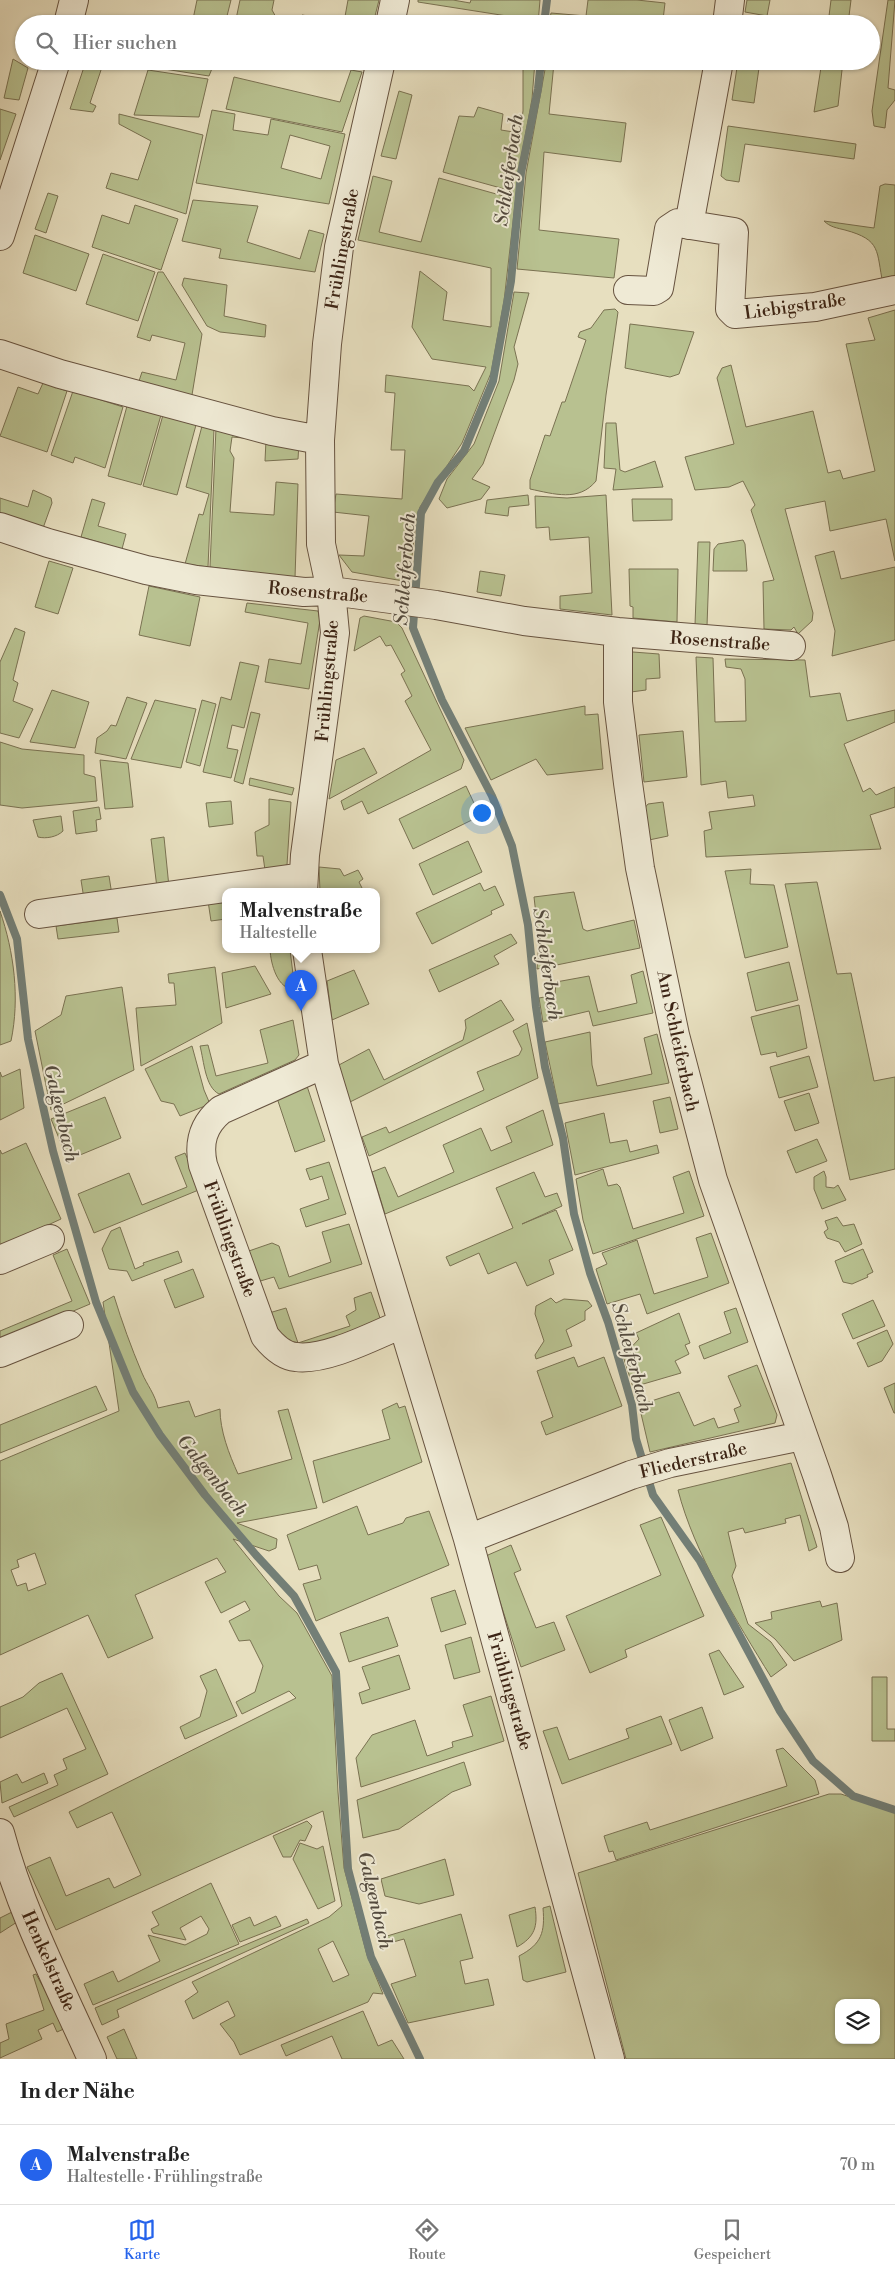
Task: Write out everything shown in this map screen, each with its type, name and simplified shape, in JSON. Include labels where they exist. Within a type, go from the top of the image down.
[{"type":"street","points":[[70,15],[74,0]]},
{"type":"street","points":[[392,15],[395,0]]},
{"type":"street","points":[[728,15],[730,0]]},
{"type":"street","points":[[0,236],[53,70]]},
{"type":"street","name":"Frühlingstraße","points":[[303,885],[335,632],[332,591],[321,544],[320,440],[327,344],[340,247],[379,70]]},
{"type":"street","points":[[628,290],[654,291],[658,288],[670,230],[678,223],[689,224],[717,70]]},
{"type":"street","name":"Liebigstraße","points":[[689,224],[734,232],[730,310],[735,314],[815,307],[895,290]]},
{"type":"street","points":[[0,354],[60,374],[272,431],[320,440]]},
{"type":"street","name":"Rosenstraße","points":[[0,527],[48,544],[166,575],[196,580],[304,592],[332,591],[392,598],[524,621],[618,632],[790,646]]},
{"type":"street","name":"Am Schleiferbach","points":[[618,632],[618,702],[640,868],[675,1035],[713,1180],[802,1436]]},
{"type":"street","points":[[276,888],[303,885]]},
{"type":"street","points":[[39,914],[222,894]]},
{"type":"street","name":"Frühlingstraße","points":[[307,953],[324,1064],[468,1539],[610,2059]]},
{"type":"street","name":"Frühlingstraße","points":[[324,1064],[217,1113],[202,1134],[200,1153],[202,1165],[266,1336],[272,1345],[286,1355],[296,1358],[310,1357],[339,1349],[402,1324]]},
{"type":"street","points":[[0,1260],[50,1239]]},
{"type":"street","points":[[0,1353],[69,1325]]},
{"type":"street","points":[[802,1436],[834,1527],[840,1558]]},
{"type":"street","name":"Fliederstraße","points":[[468,1539],[632,1475],[670,1463],[802,1436]]},
{"type":"street","name":"Henkelstraße","points":[[0,1833],[9,1869],[92,2059]]},
{"type":"green space","points":[[197,0],[231,0],[227,15],[194,15]]},
{"type":"green space","points":[[240,0],[274,0],[272,10],[275,15],[237,15]]},
{"type":"green space","points":[[348,0],[379,0],[375,15],[345,15]]},
{"type":"green space","points":[[418,0],[453,0],[470,3],[471,0],[540,0],[539,15],[501,15],[418,2]]},
{"type":"green space","points":[[588,0],[637,0],[665,3],[664,15],[586,15]]},
{"type":"green space","points":[[747,0],[770,0],[767,15],[745,12]]},
{"type":"green space","points":[[831,0],[851,0],[849,15],[829,15]]},
{"type":"green space","points":[[888,0],[895,0],[888,88],[895,90],[895,100],[887,110],[885,128],[874,126],[872,111],[878,70],[880,70],[880,56]]},
{"type":"green space","points":[[551,13],[574,15],[551,15]]},
{"type":"green space","points":[[13,59],[15,60],[15,70],[27,70],[19,100],[4,98]]},
{"type":"green space","points":[[83,70],[101,70],[90,103],[96,106],[93,112],[70,109]]},
{"type":"green space","points":[[148,70],[208,79],[199,117],[134,115]]},
{"type":"green space","points":[[171,70],[211,70],[209,76]]},
{"type":"green space","points":[[351,70],[362,72],[342,132],[226,109],[234,77],[340,102]]},
{"type":"green space","points":[[523,70],[534,70],[532,99],[519,169],[504,301],[491,373],[462,443],[420,507],[416,522],[409,582],[352,572],[339,555],[364,556],[369,516],[333,512],[336,494],[402,499],[405,450],[391,450],[395,393],[385,392],[386,375],[469,386],[474,391],[486,367],[432,359],[412,327],[420,271],[447,292],[443,320],[491,327],[491,268],[358,240],[373,176],[392,181],[379,232],[421,242],[439,178],[507,197],[508,190],[443,172],[459,116],[474,117],[478,107],[503,114],[501,130],[520,133],[523,111]]},
{"type":"green space","points":[[545,70],[553,70],[549,114],[626,123],[621,162],[544,152],[539,230],[619,239],[614,278],[517,269],[526,173]]},
{"type":"green space","points":[[737,70],[759,70],[754,103],[732,100]]},
{"type":"green space","points":[[821,70],[842,70],[838,106],[814,112]]},
{"type":"green space","points":[[399,91],[412,95],[396,159],[381,156]]},
{"type":"green space","points":[[0,109],[16,114],[0,160]]},
{"type":"green space","points":[[212,110],[235,114],[233,130],[268,135],[271,119],[345,134],[329,204],[196,183]],"holes":[[[290,135],[330,146],[321,179],[281,168]]]},
{"type":"green space","points":[[119,114],[203,135],[186,214],[106,188],[111,173],[138,180],[151,141],[119,124]]},
{"type":"green space","points":[[728,126],[856,144],[854,159],[745,144],[739,182],[726,180],[721,176]]},
{"type":"green space","points":[[885,184],[895,185],[895,283],[883,284],[878,255],[871,243],[866,238],[829,225],[824,221],[874,228],[880,186]]},
{"type":"green space","points":[[48,193],[58,196],[46,233],[35,229]]},
{"type":"green space","points":[[193,200],[258,206],[247,242],[300,259],[309,230],[324,234],[315,272],[219,258],[221,249],[182,241]]},
{"type":"green space","points":[[135,205],[178,219],[161,270],[92,247],[102,215],[129,224]]},
{"type":"green space","points":[[35,235],[89,254],[76,291],[23,273]]},
{"type":"green space","points":[[103,254],[155,272],[138,321],[86,304]]},
{"type":"green space","points":[[158,272],[163,272],[202,334],[191,401],[137,387],[142,372],[176,380],[185,343],[152,335],[150,341],[137,337]]},
{"type":"green space","points":[[184,278],[227,285],[224,316],[266,325],[265,337],[220,332],[207,326],[182,285]]},
{"type":"green space","points":[[514,292],[529,293],[514,347],[518,364],[514,380],[483,464],[472,479],[490,487],[481,499],[447,508],[439,499],[447,479],[474,444],[499,381]]},
{"type":"green space","points":[[615,309],[618,312],[596,481],[582,492],[566,495],[530,489],[530,480],[545,435],[550,436],[562,402],[565,402],[586,340],[578,337],[580,332],[591,328],[604,310]]},
{"type":"green space","points":[[895,310],[895,561],[886,519],[830,531],[825,501],[785,509],[813,613],[812,621],[798,634],[794,627],[791,630],[764,629],[763,582],[774,580],[751,510],[755,505],[743,481],[729,487],[695,490],[685,457],[734,444],[717,378],[722,368],[731,365],[746,427],[813,411],[828,473],[840,470],[843,479],[875,471],[846,344],[875,340],[868,318]]},
{"type":"green space","points":[[630,324],[694,332],[679,374],[670,377],[625,368]]},
{"type":"green space","points":[[43,383],[67,391],[47,452],[0,436],[18,387],[38,394]]},
{"type":"green space","points":[[73,391],[123,407],[105,468],[75,457],[73,463],[51,455]]},
{"type":"green space","points":[[127,406],[161,415],[141,485],[108,476]]},
{"type":"green space","points":[[163,415],[196,425],[177,495],[143,486]]},
{"type":"green space","points":[[606,423],[616,423],[620,470],[625,472],[655,461],[663,487],[613,490],[616,469],[604,468]]},
{"type":"green space","points":[[202,426],[214,429],[208,567],[185,564],[199,514],[203,515],[209,494],[186,487]]},
{"type":"green space","points":[[216,428],[299,443],[298,459],[265,461],[266,440],[232,437],[230,451],[234,458],[230,512],[274,515],[276,482],[298,484],[295,578],[210,567]]},
{"type":"green space","points":[[33,490],[51,498],[52,503],[42,531],[0,517],[0,498],[28,507]]},
{"type":"green space","points":[[528,495],[529,505],[509,507],[508,516],[485,513],[487,500]]},
{"type":"green space","points":[[606,495],[612,615],[560,609],[560,596],[592,593],[589,537],[550,540],[549,527],[536,528],[535,496],[567,498]]},
{"type":"green space","points":[[92,499],[105,503],[98,526],[126,534],[122,549],[81,537]]},
{"type":"green space","points":[[632,499],[672,499],[672,520],[633,521]]},
{"type":"green space","points":[[743,540],[747,571],[713,571],[714,549],[718,544]]},
{"type":"green space","points":[[698,542],[710,542],[707,626],[695,625]]},
{"type":"green space","points":[[834,551],[841,579],[895,567],[895,640],[832,656],[835,631],[815,556]]},
{"type":"green space","points":[[49,561],[73,568],[58,614],[35,607]]},
{"type":"green space","points":[[629,569],[678,569],[677,622],[633,618],[633,607],[630,606]]},
{"type":"green space","points":[[480,571],[505,575],[501,596],[477,592]]},
{"type":"green space","points":[[149,586],[200,597],[190,646],[139,635]]},
{"type":"green space","points":[[247,603],[318,611],[320,620],[309,689],[265,682],[269,659],[301,664],[308,623],[245,612]]},
{"type":"green space","points":[[364,616],[396,622],[402,628],[464,760],[461,769],[368,814],[362,801],[344,810],[341,801],[431,750],[405,701],[412,696],[401,674],[405,671],[391,645],[386,646],[380,636],[354,651],[360,618]]},
{"type":"green space","points":[[15,628],[25,632],[13,680],[18,683],[13,701],[33,709],[19,738],[0,733],[0,662]]},
{"type":"green space","points":[[633,652],[659,654],[660,678],[646,679],[646,690],[631,692],[630,654]]},
{"type":"green space","points":[[696,657],[713,658],[715,722],[746,721],[745,679],[741,669],[726,667],[725,659],[805,660],[810,697],[840,693],[847,721],[895,710],[895,722],[844,744],[863,792],[870,788],[876,795],[895,787],[895,807],[870,815],[881,849],[706,857],[704,831],[712,829],[709,812],[755,806],[753,795],[728,798],[726,781],[701,785]]},
{"type":"green space","points":[[240,662],[259,666],[244,728],[232,725],[227,748],[238,750],[231,778],[203,772],[221,697],[231,700]]},
{"type":"green space","points":[[52,690],[89,702],[75,748],[30,742]]},
{"type":"green space","points":[[127,697],[147,703],[126,759],[95,753],[97,738],[107,731],[111,725],[116,726]]},
{"type":"green space","points":[[155,700],[196,709],[181,768],[131,759]]},
{"type":"green space","points":[[202,700],[216,704],[200,766],[186,762]]},
{"type":"green space","points":[[585,706],[585,715],[598,714],[603,769],[547,775],[536,759],[491,780],[465,728]]},
{"type":"green space","points":[[251,712],[260,714],[243,784],[234,781]]},
{"type":"green space","points":[[683,731],[687,777],[644,782],[639,735]]},
{"type":"green space","points":[[0,742],[22,749],[84,755],[84,774],[95,777],[97,801],[22,808],[0,805]]},
{"type":"green space","points":[[364,748],[377,773],[329,799],[336,760]]},
{"type":"green space","points":[[100,760],[128,763],[133,807],[105,809]]},
{"type":"green space","points":[[250,778],[294,788],[292,795],[249,785]]},
{"type":"green space","points":[[466,786],[480,816],[413,849],[399,819]]},
{"type":"green space","points":[[269,799],[291,802],[287,865],[265,870],[263,856],[257,856],[255,832],[269,825]]},
{"type":"green space","points":[[231,801],[233,824],[209,827],[206,803]]},
{"type":"green space","points":[[663,802],[668,836],[649,840],[644,809],[648,804]]},
{"type":"green space","points":[[99,807],[101,819],[96,820],[97,831],[76,834],[73,811]]},
{"type":"green space","points":[[61,816],[63,831],[51,837],[38,837],[33,820]]},
{"type":"green space","points":[[164,837],[169,887],[157,888],[151,839]]},
{"type":"green space","points":[[468,841],[482,872],[433,895],[419,864]]},
{"type":"green space","points":[[319,867],[340,869],[344,876],[358,870],[363,879],[359,882],[362,888],[320,888]]},
{"type":"green space","points":[[751,869],[750,884],[774,885],[788,947],[745,958],[725,871]]},
{"type":"green space","points":[[109,876],[112,895],[84,899],[81,880]]},
{"type":"green space","points":[[817,882],[837,974],[851,973],[874,1081],[895,1077],[895,1169],[850,1180],[785,884]]},
{"type":"green space","points":[[480,883],[484,891],[495,886],[504,905],[491,911],[492,914],[432,944],[416,913]]},
{"type":"green space","points":[[574,892],[583,929],[587,931],[634,920],[640,948],[537,969],[539,941],[534,897]]},
{"type":"green space","points":[[222,899],[222,920],[211,921],[208,901]]},
{"type":"green space","points":[[0,911],[12,959],[15,1008],[11,1041],[0,1045]]},
{"type":"green space","points":[[117,918],[119,932],[58,939],[56,926]]},
{"type":"green space","points":[[511,934],[517,943],[494,956],[499,964],[439,992],[429,970]]},
{"type":"green space","points":[[270,953],[290,953],[295,990],[289,989],[279,981]]},
{"type":"green space","points":[[789,962],[798,1000],[756,1011],[747,973]]},
{"type":"green space","points":[[255,966],[271,994],[226,1008],[222,973]]},
{"type":"green space","points":[[215,967],[222,1023],[141,1066],[136,1008],[176,1005],[174,983],[169,983],[168,974]]},
{"type":"green space","points":[[354,970],[369,1004],[332,1020],[327,981]]},
{"type":"green space","points":[[643,971],[653,1013],[593,1026],[589,1011],[543,1022],[539,998],[555,995],[556,982],[589,976],[598,1012],[637,1003],[631,975]]},
{"type":"green space","points":[[122,987],[134,1070],[51,1110],[35,1031],[61,1015],[66,996]]},
{"type":"green space","points":[[501,1000],[514,1020],[350,1102],[337,1066],[369,1049],[384,1080],[463,1040],[466,1028],[465,1020]]},
{"type":"green space","points":[[799,1005],[807,1048],[777,1057],[776,1052],[761,1055],[751,1017]]},
{"type":"green space","points":[[293,1020],[299,1055],[295,1060],[219,1094],[214,1091],[208,1080],[200,1046],[208,1045],[216,1076],[268,1063],[260,1030]]},
{"type":"green space","points":[[527,1023],[538,1078],[369,1156],[362,1137],[386,1127],[389,1133],[484,1090],[477,1072],[519,1055],[522,1049],[513,1031]]},
{"type":"green space","points":[[590,1032],[592,1065],[597,1086],[652,1074],[644,1038],[657,1034],[669,1083],[558,1104],[545,1042]]},
{"type":"green space","points":[[192,1046],[204,1090],[210,1104],[180,1116],[174,1104],[161,1101],[145,1069]]},
{"type":"green space","points":[[809,1056],[818,1087],[779,1098],[770,1067]]},
{"type":"green space","points":[[20,1069],[24,1108],[0,1120],[0,1072],[2,1077]]},
{"type":"green space","points":[[307,1086],[325,1141],[295,1152],[277,1098]]},
{"type":"green space","points":[[809,1093],[819,1123],[795,1131],[784,1101]]},
{"type":"green space","points":[[105,1097],[121,1138],[68,1160],[51,1119]]},
{"type":"green space","points":[[670,1097],[678,1129],[660,1133],[653,1101]]},
{"type":"green space","points":[[543,1110],[553,1145],[385,1214],[372,1172],[385,1167],[398,1197],[454,1172],[443,1145],[481,1128],[491,1151],[512,1142],[506,1127]]},
{"type":"green space","points":[[604,1113],[610,1143],[627,1140],[630,1152],[657,1145],[659,1153],[575,1175],[565,1123]]},
{"type":"green space","points":[[817,1139],[827,1161],[796,1173],[787,1151]]},
{"type":"green space","points":[[26,1143],[61,1219],[0,1247],[0,1150],[2,1154]]},
{"type":"green space","points":[[185,1153],[201,1189],[94,1233],[78,1194],[129,1173],[142,1205],[187,1187],[175,1157]]},
{"type":"green space","points":[[329,1162],[346,1214],[306,1227],[300,1209],[329,1199],[322,1176],[310,1180],[306,1169]]},
{"type":"green space","points":[[603,1169],[608,1186],[617,1184],[620,1187],[633,1229],[684,1213],[673,1177],[689,1171],[704,1216],[593,1254],[583,1220],[576,1179]]},
{"type":"green space","points":[[824,1171],[826,1187],[834,1188],[838,1185],[846,1200],[822,1209],[814,1189],[814,1177]]},
{"type":"green space","points":[[534,1172],[545,1197],[557,1193],[562,1206],[522,1224],[556,1210],[573,1250],[549,1260],[554,1274],[527,1286],[516,1262],[488,1274],[479,1253],[450,1266],[446,1257],[513,1228],[496,1188]]},
{"type":"green space","points":[[837,1217],[843,1226],[854,1224],[862,1244],[845,1252],[839,1242],[827,1238],[824,1232],[828,1229],[825,1221]]},
{"type":"green space","points":[[349,1224],[362,1264],[279,1289],[274,1277],[257,1282],[246,1252],[272,1243],[279,1246],[289,1277],[331,1262],[322,1232]]},
{"type":"green space","points":[[120,1227],[135,1269],[144,1265],[143,1263],[178,1251],[182,1262],[132,1281],[127,1271],[109,1269],[102,1249],[111,1231]]},
{"type":"green space","points":[[711,1233],[729,1283],[647,1314],[640,1294],[607,1304],[596,1269],[607,1264],[602,1253],[637,1240],[654,1294],[708,1277],[696,1238]]},
{"type":"green space","points":[[67,1249],[90,1304],[0,1342],[0,1331],[72,1301],[53,1255]]},
{"type":"green space","points":[[863,1249],[873,1272],[867,1275],[868,1277],[852,1284],[843,1282],[835,1261]]},
{"type":"green space","points":[[193,1269],[204,1297],[175,1308],[164,1280]]},
{"type":"green space","points":[[371,1292],[380,1318],[362,1329],[318,1343],[298,1344],[289,1341],[275,1326],[269,1313],[286,1308],[298,1343],[350,1326],[346,1316],[356,1310],[354,1298]]},
{"type":"green space","points":[[114,1296],[134,1354],[158,1408],[189,1401],[195,1417],[220,1409],[223,1434],[238,1474],[292,1459],[278,1411],[288,1409],[317,1508],[237,1523],[277,1539],[276,1548],[269,1551],[233,1539],[279,1596],[297,1613],[332,1676],[344,1868],[367,1955],[383,1994],[373,1993],[368,2002],[240,2055],[234,2042],[220,2024],[235,2016],[228,2001],[193,2019],[185,2001],[198,1992],[192,1982],[329,1917],[342,1906],[323,1811],[56,1930],[27,1867],[50,1857],[66,1896],[109,1878],[114,1888],[141,1875],[112,1812],[77,1828],[69,1812],[296,1698],[289,1691],[242,1714],[236,1702],[255,1692],[263,1666],[250,1640],[239,1641],[229,1621],[250,1610],[245,1601],[221,1613],[205,1582],[226,1572],[217,1558],[135,1595],[153,1638],[108,1658],[88,1615],[0,1655],[0,1461],[119,1411],[103,1302]],"holes":[[[35,1553],[46,1584],[28,1591],[26,1583],[17,1586],[11,1570],[19,1567],[17,1560]],[[333,1941],[349,1975],[333,1982],[318,1949]]]},
{"type":"green space","points":[[551,1298],[556,1303],[564,1299],[588,1301],[592,1306],[585,1311],[585,1320],[566,1330],[572,1346],[536,1359],[535,1355],[544,1341],[535,1314],[536,1306]]},
{"type":"green space","points":[[873,1300],[885,1326],[853,1339],[842,1314]]},
{"type":"green space","points":[[736,1308],[748,1342],[704,1359],[699,1346],[731,1333],[724,1312]]},
{"type":"green space","points":[[679,1313],[690,1343],[685,1345],[689,1354],[675,1361],[681,1373],[633,1387],[623,1356],[639,1339],[636,1333]]},
{"type":"green space","points":[[887,1330],[893,1344],[882,1361],[868,1367],[857,1343]]},
{"type":"green space","points":[[574,1357],[578,1367],[604,1357],[622,1406],[546,1435],[541,1422],[553,1417],[537,1371]]},
{"type":"green space","points":[[757,1365],[777,1415],[775,1423],[650,1452],[639,1405],[679,1392],[694,1426],[714,1418],[718,1428],[739,1422],[734,1409],[741,1406],[728,1376]]},
{"type":"green space","points":[[895,1383],[895,1413],[894,1413],[884,1388]]},
{"type":"green space","points":[[96,1386],[107,1410],[0,1453],[0,1425]]},
{"type":"green space","points":[[397,1403],[399,1408],[405,1406],[422,1462],[323,1503],[313,1461],[390,1439],[382,1410]]},
{"type":"green space","points":[[791,1463],[817,1547],[809,1551],[800,1515],[785,1519],[786,1523],[745,1533],[743,1528],[728,1532],[736,1566],[732,1576],[748,1624],[771,1642],[787,1665],[771,1677],[705,1562],[685,1514],[678,1490]]},
{"type":"green space","points":[[357,1506],[368,1535],[403,1523],[406,1518],[429,1511],[449,1565],[316,1621],[303,1584],[321,1579],[317,1565],[299,1570],[287,1535]]},
{"type":"green space","points":[[661,1517],[704,1616],[625,1650],[627,1657],[590,1673],[566,1616],[661,1575],[640,1525]]},
{"type":"green space","points":[[511,1545],[521,1570],[514,1573],[536,1628],[554,1622],[565,1650],[521,1667],[486,1558],[488,1555]]},
{"type":"green space","points":[[455,1590],[466,1624],[441,1632],[431,1598]]},
{"type":"green space","points":[[820,1601],[822,1607],[837,1603],[842,1640],[794,1661],[775,1639],[755,1623],[772,1619],[771,1612]]},
{"type":"green space","points":[[388,1617],[398,1646],[349,1662],[340,1633]]},
{"type":"green space","points":[[471,1637],[480,1672],[454,1679],[445,1645]]},
{"type":"green space","points":[[719,1650],[744,1687],[724,1695],[709,1654]]},
{"type":"green space","points":[[399,1655],[410,1689],[362,1704],[359,1693],[370,1689],[362,1667]]},
{"type":"green space","points":[[216,1669],[237,1716],[185,1739],[180,1727],[200,1717],[207,1691],[200,1676]]},
{"type":"green space","points":[[62,1673],[108,1774],[14,1817],[9,1807],[58,1785],[54,1775],[67,1769],[63,1759],[86,1749],[67,1708],[0,1738],[0,1707],[23,1697],[39,1683]]},
{"type":"green space","points":[[872,1677],[887,1677],[887,1729],[895,1729],[895,1741],[872,1741]]},
{"type":"green space","points":[[491,1696],[504,1741],[361,1787],[356,1758],[372,1735],[415,1720],[427,1756],[453,1747],[452,1742],[473,1736],[463,1705]]},
{"type":"green space","points":[[702,1707],[713,1738],[681,1751],[669,1720]]},
{"type":"green space","points":[[661,1716],[672,1744],[562,1784],[543,1731],[557,1727],[569,1760],[629,1738],[626,1729]]},
{"type":"green space","points":[[783,1748],[815,1780],[819,1794],[616,1860],[613,1851],[609,1852],[604,1836],[647,1822],[650,1830],[787,1786],[776,1750]]},
{"type":"green space","points":[[464,1762],[471,1785],[452,1792],[399,1829],[363,1838],[357,1800]]},
{"type":"green space","points":[[44,1773],[48,1783],[2,1803],[0,1782],[17,1774],[22,1783]]},
{"type":"green space","points":[[829,1794],[841,1794],[895,1812],[895,2059],[626,2059],[578,1873]]},
{"type":"green space","points":[[307,1821],[312,1826],[305,1841],[300,1840],[291,1857],[283,1857],[273,1836]]},
{"type":"green space","points":[[300,1843],[317,1849],[323,1846],[335,1901],[318,1909],[293,1859]]},
{"type":"green space","points":[[445,1859],[454,1895],[419,1904],[385,1896],[381,1879]]},
{"type":"green space","points":[[211,1883],[239,1944],[93,2005],[84,1984],[113,1971],[118,1982],[160,1961],[148,1935],[185,1945],[207,1934],[209,1929],[201,1916],[180,1928],[186,1940],[153,1933],[151,1929],[159,1925],[152,1912]]},
{"type":"green space","points":[[550,1906],[566,1972],[527,1982],[523,1980],[519,1956],[537,1942],[542,1931],[543,1908]]},
{"type":"green space","points":[[535,1907],[536,1920],[534,1930],[528,1939],[517,1947],[509,1915]]},
{"type":"green space","points":[[12,1912],[17,1922],[0,1933],[0,1918]]},
{"type":"green space","points":[[461,1914],[473,1958],[460,1961],[465,1984],[488,1979],[494,2005],[408,2023],[391,1984],[416,1976],[404,1939],[379,1946],[377,1939]]},
{"type":"green space","points":[[276,1916],[281,1926],[240,1942],[232,1925],[250,1917],[254,1926]]},
{"type":"green space","points":[[307,1919],[309,1923],[117,2010],[119,2017],[102,2025],[95,2008]]},
{"type":"green space","points":[[36,1974],[66,2028],[57,2032],[53,2023],[38,2030],[42,2039],[0,2058],[0,2043],[9,2039],[6,2024],[44,2010],[33,1975]]},
{"type":"green space","points":[[363,2011],[378,2046],[392,2040],[404,2059],[342,2059],[332,2036],[286,2056],[281,2045]]},
{"type":"green space","points":[[124,2029],[137,2059],[117,2059],[107,2037]]},
{"type":"waterway","name":"Schleiferbach","points":[[545,15],[547,0]]},
{"type":"waterway","name":"Schleiferbach","points":[[540,70],[521,173],[511,281],[493,381],[464,451],[438,482],[421,513],[413,628],[442,700],[492,796],[512,846],[528,925],[536,1007],[545,1067],[563,1138],[574,1214],[590,1273],[608,1322],[632,1405],[636,1439],[653,1495],[700,1561],[780,1711],[813,1761],[853,1796],[895,1810]]},
{"type":"waterway","name":"Galgenbach","points":[[0,895],[17,939],[28,1039],[53,1151],[96,1302],[133,1392],[160,1435],[205,1495],[294,1596],[336,1672],[348,1869],[371,1957],[420,2059]]},
{"type":"place","name":"Malvenstraße","points":[[301,1011]]}]
